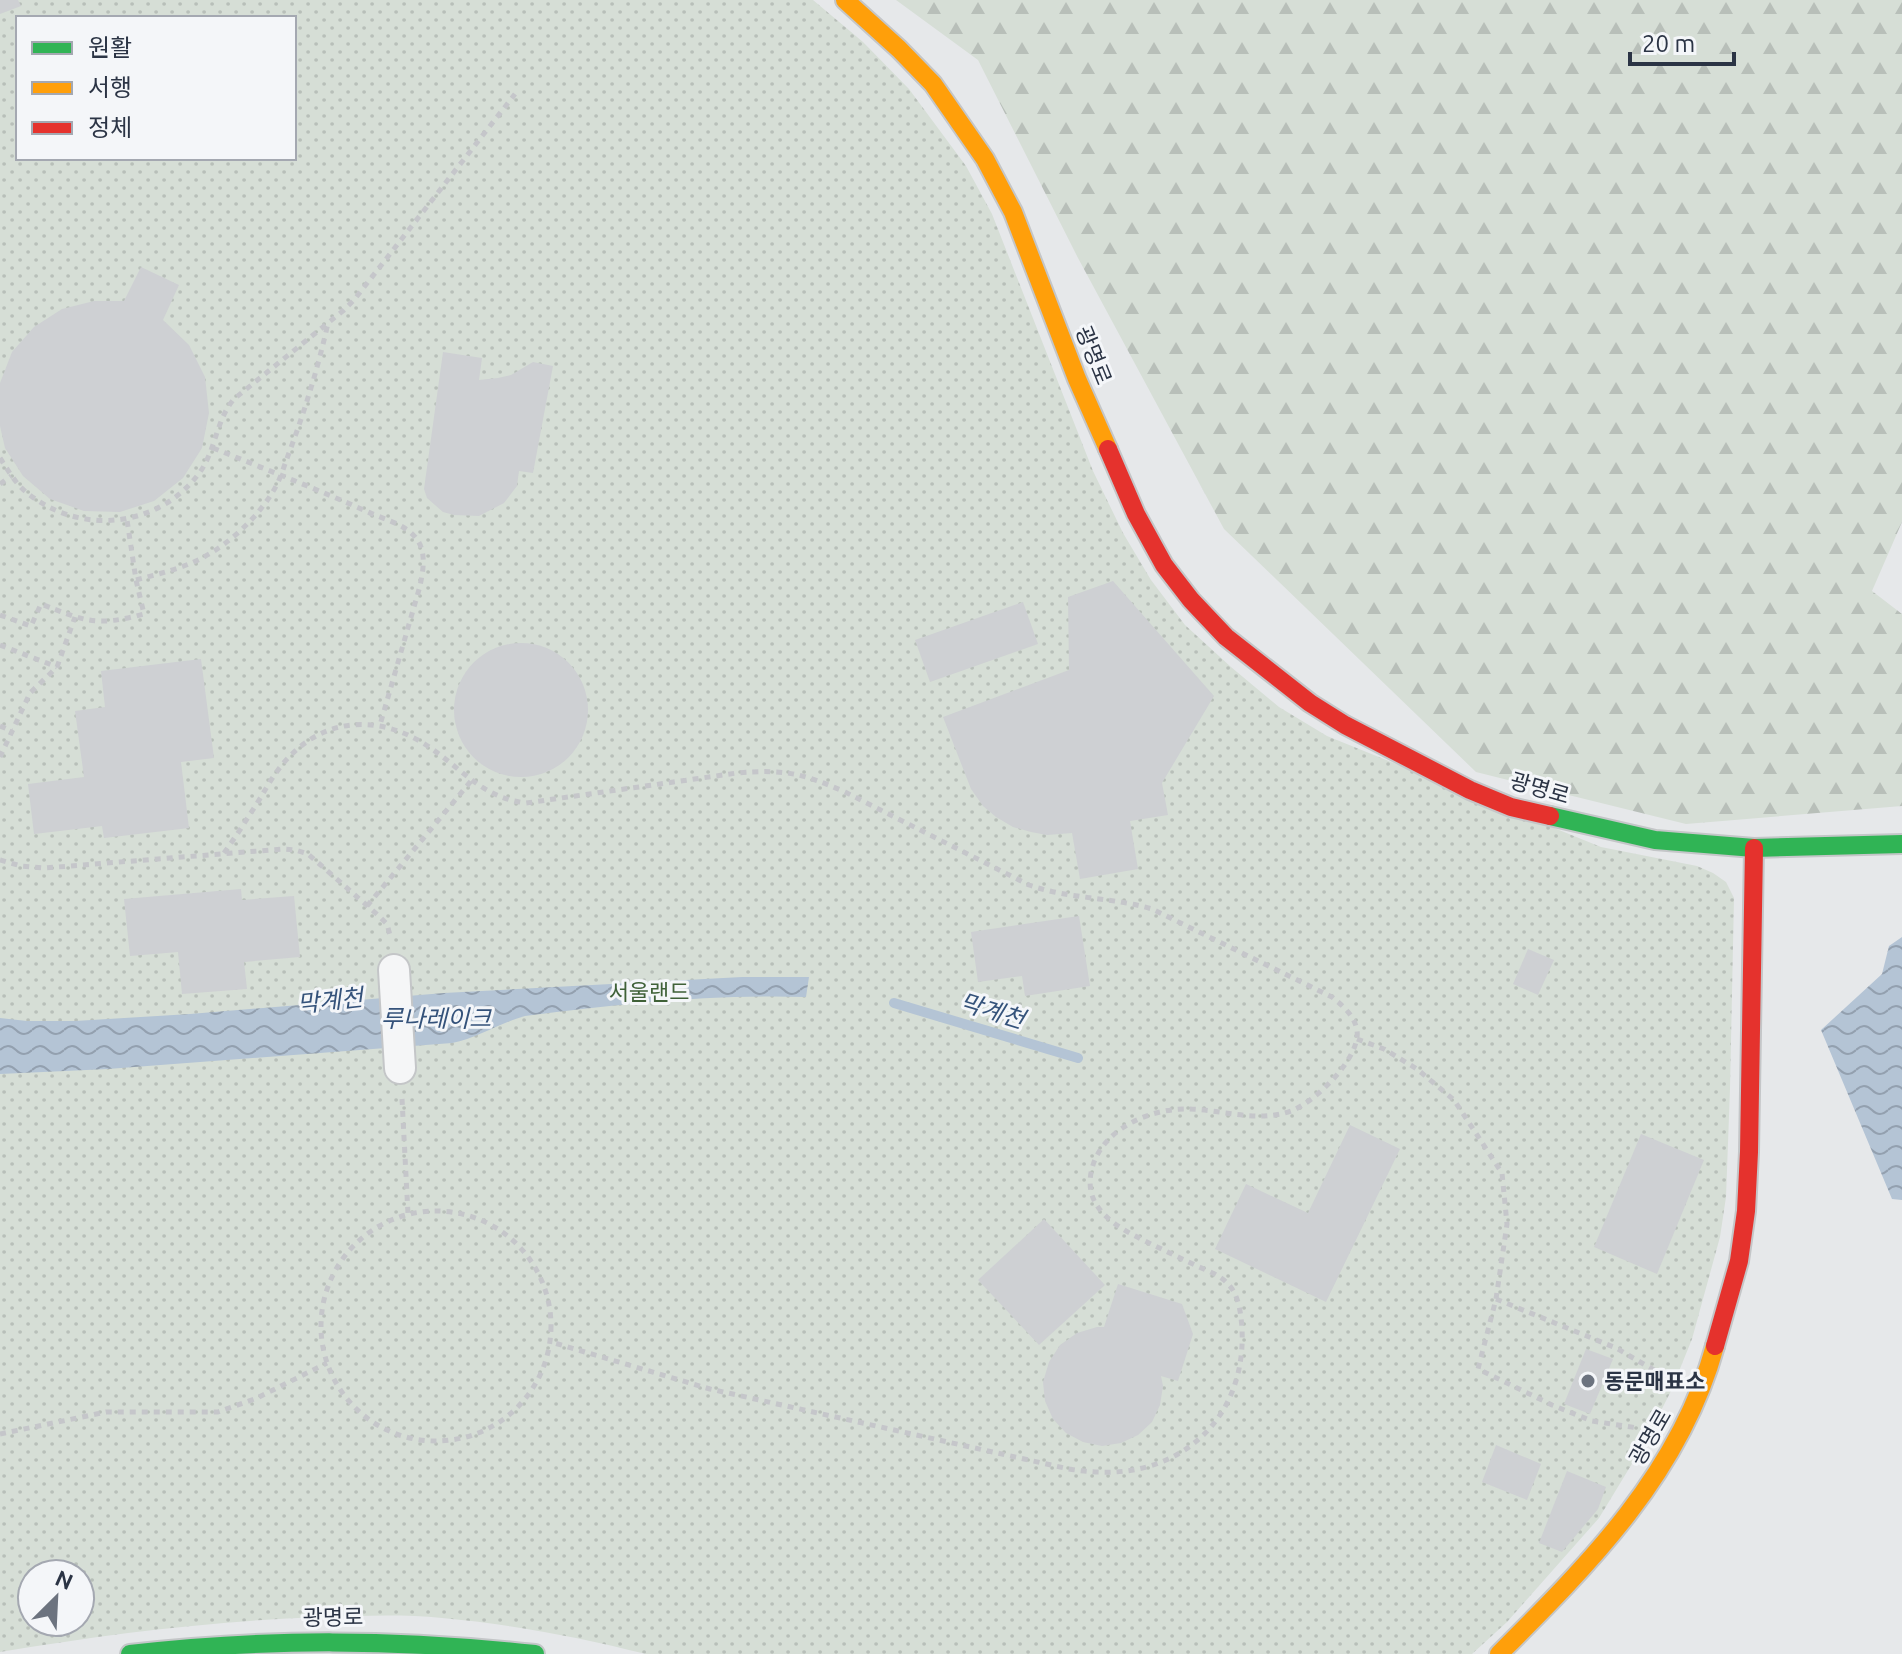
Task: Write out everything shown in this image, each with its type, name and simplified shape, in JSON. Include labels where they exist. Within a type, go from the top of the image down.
[{"type":"street","name":"광명로","points":[[845,0],[933,84],[985,159],[1013,212],[1077,379],[1136,514],[1164,565],[1226,637],[1310,703],[1345,725],[1431,771],[1511,807],[1655,840],[1754,848],[1746,1211],[1739,1261],[1709,1369],[1682,1432],[1650,1486],[1571,1582],[1499,1654]]},
{"type":"street","points":[[1754,848],[1902,844]]},
{"type":"street","points":[[394,970],[400,1068]]},
{"type":"street","name":"광명로","points":[[130,1654],[248,1643],[361,1640],[535,1654]]},
{"type":"path","points":[[0,458],[25,491],[41,503],[81,519],[107,522],[127,520],[145,515],[169,502],[197,478],[205,466],[222,418],[234,399],[344,310],[515,94]]},
{"type":"path","points":[[136,580],[202,558],[245,525],[274,491],[316,375],[328,323]]},
{"type":"path","points":[[213,448],[405,528],[417,539],[422,552],[420,586],[380,725]]},
{"type":"path","points":[[0,484],[11,476]]},
{"type":"path","points":[[0,615],[31,626],[41,604],[86,620],[109,622],[144,614],[127,520]]},
{"type":"path","points":[[0,757],[30,693],[57,667],[75,617]]},
{"type":"path","points":[[0,645],[57,667]]},
{"type":"path","points":[[224,853],[278,770],[301,745],[333,729],[355,724],[396,729],[419,740],[471,781],[500,796],[526,803],[737,773],[769,770],[793,773],[817,780],[1029,885],[1056,893],[1152,909],[1332,997],[1351,1015],[1357,1028],[1357,1039],[1345,1063],[1322,1091],[1292,1111],[1250,1117],[1187,1109],[1149,1115],[1114,1134],[1094,1162],[1091,1192],[1096,1205],[1107,1218],[1128,1232],[1219,1276],[1234,1290],[1242,1316],[1239,1373],[1222,1413],[1195,1442],[1175,1456],[1155,1464],[1109,1473],[1069,1469],[710,1389],[551,1342]]},
{"type":"path","points":[[0,726],[12,731]]},
{"type":"path","points":[[367,906],[471,781]]},
{"type":"path","points":[[0,860],[45,868],[295,850],[308,854],[387,924],[394,970]]},
{"type":"path","points":[[1357,1039],[1384,1049],[1417,1069],[1454,1100],[1502,1173],[1507,1224],[1496,1299],[1478,1369],[1592,1421],[1682,1432]]},
{"type":"path","points":[[400,1068],[408,1214]]},
{"type":"path","points":[[427,1210],[454,1213],[490,1225],[521,1248],[542,1280],[552,1316],[551,1342],[534,1390],[508,1417],[474,1436],[436,1442],[399,1435],[365,1417],[339,1389],[327,1363],[322,1342],[322,1316],[331,1279],[352,1248],[381,1225],[427,1210]]},
{"type":"path","points":[[1496,1299],[1616,1348],[1698,1396]]},
{"type":"path","points":[[0,1434],[106,1412],[218,1412],[257,1398],[327,1363]]},
{"type":"green space","name":"서울랜드","points":[[0,0],[813,0],[863,42],[909,89],[966,166],[992,214],[1093,471],[1123,533],[1151,580],[1185,625],[1279,707],[1327,736],[1601,847],[1697,866],[1726,882],[1734,898],[1726,1197],[1720,1237],[1692,1339],[1671,1391],[1644,1444],[1599,1518],[1507,1622],[1472,1654],[646,1654],[570,1637],[427,1617],[320,1617],[200,1625],[96,1638],[96,1558],[16,1558],[16,1638],[93,1638],[0,1652]]},
{"type":"green space","points":[[896,0],[1902,0],[1902,522],[1872,591],[1902,614],[1902,806],[1686,824],[1476,772],[1224,529],[1078,258],[978,60]]},
{"type":"water","points":[[1902,937],[1902,1200],[1892,1199],[1821,1030],[1882,974],[1889,946]]},
{"type":"water","name":"루나레이크","points":[[742,977],[809,977],[806,997],[665,1001],[525,1016],[452,1043],[108,1069],[0,1074],[0,1018],[75,1021],[444,993]]},
{"type":"building","points":[[0,0],[18,0],[21,6],[0,14]]},
{"type":"building","points":[[141,267],[179,285],[163,320],[189,345],[205,377],[209,413],[202,448],[183,478],[154,501],[120,512],[84,511],[50,499],[23,476],[5,448],[0,426],[0,383],[12,352],[34,327],[62,309],[94,301],[124,301]]},
{"type":"building","points":[[443,352],[482,358],[479,380],[511,375],[533,362],[553,366],[533,473],[519,471],[517,486],[504,503],[479,516],[443,512],[427,498],[424,489]]},
{"type":"building","points":[[1113,581],[1214,696],[1162,783],[1168,815],[1130,821],[1138,869],[1080,879],[1072,833],[1047,835],[1013,827],[983,806],[971,789],[943,717],[1069,670],[1068,597]]},
{"type":"building","points":[[1023,602],[1038,644],[930,682],[915,640]]},
{"type":"building","points":[[521,643],[546,648],[568,663],[583,685],[588,710],[583,735],[568,757],[546,772],[521,777],[496,772],[474,757],[459,735],[454,710],[459,685],[474,663],[496,648]]},
{"type":"building","points":[[201,659],[214,758],[181,762],[189,828],[104,838],[102,826],[34,834],[28,784],[84,777],[75,711],[105,707],[101,671]]},
{"type":"building","points":[[241,889],[242,900],[294,896],[300,957],[244,962],[247,989],[182,994],[178,952],[130,956],[124,899]]},
{"type":"building","points":[[1079,916],[1090,986],[1025,996],[1022,976],[978,982],[971,932]]},
{"type":"building","points":[[1528,949],[1554,960],[1538,995],[1513,984]]},
{"type":"building","points":[[1350,1125],[1400,1149],[1326,1302],[1215,1249],[1246,1184],[1308,1213]]},
{"type":"building","points":[[1641,1134],[1704,1160],[1657,1274],[1594,1247]]},
{"type":"building","points":[[1044,1219],[1105,1285],[1039,1345],[978,1280]]},
{"type":"building","points":[[1118,1284],[1182,1304],[1193,1334],[1178,1381],[1161,1376],[1160,1405],[1152,1422],[1138,1435],[1121,1443],[1102,1446],[1083,1442],[1066,1433],[1053,1419],[1045,1401],[1043,1382],[1049,1362],[1060,1345],[1077,1333],[1104,1327]]},
{"type":"building","name":"동문매표소","points":[[1586,1349],[1613,1359],[1590,1414],[1564,1404]]},
{"type":"building","points":[[1496,1445],[1541,1464],[1527,1500],[1482,1482]]},
{"type":"building","points":[[1567,1471],[1606,1487],[1598,1509],[1562,1552],[1539,1543]]},
{"type":"waterway","name":"막계천","points":[[894,1003],[1078,1058]]},
{"type":"traffic: fast","points":[[1550,816],[1655,840],[1754,848],[1902,844]]},
{"type":"traffic: fast","points":[[130,1654],[232,1645],[332,1642],[433,1645],[535,1654]]},
{"type":"traffic: slow","points":[[845,0],[933,84],[985,159],[1013,212],[1077,379],[1108,449]]},
{"type":"traffic: slow","points":[[1499,1654],[1566,1585],[1628,1514],[1679,1435],[1699,1392],[1715,1346]]},
{"type":"traffic: jam","points":[[1108,449],[1136,514],[1164,565],[1226,637],[1310,703],[1345,725],[1470,790],[1511,807],[1550,816]]},
{"type":"traffic: jam","points":[[1715,1346],[1739,1261],[1746,1211],[1754,848]]},
{"type":"place","name":"동문매표소","points":[[1588,1381]]}]
